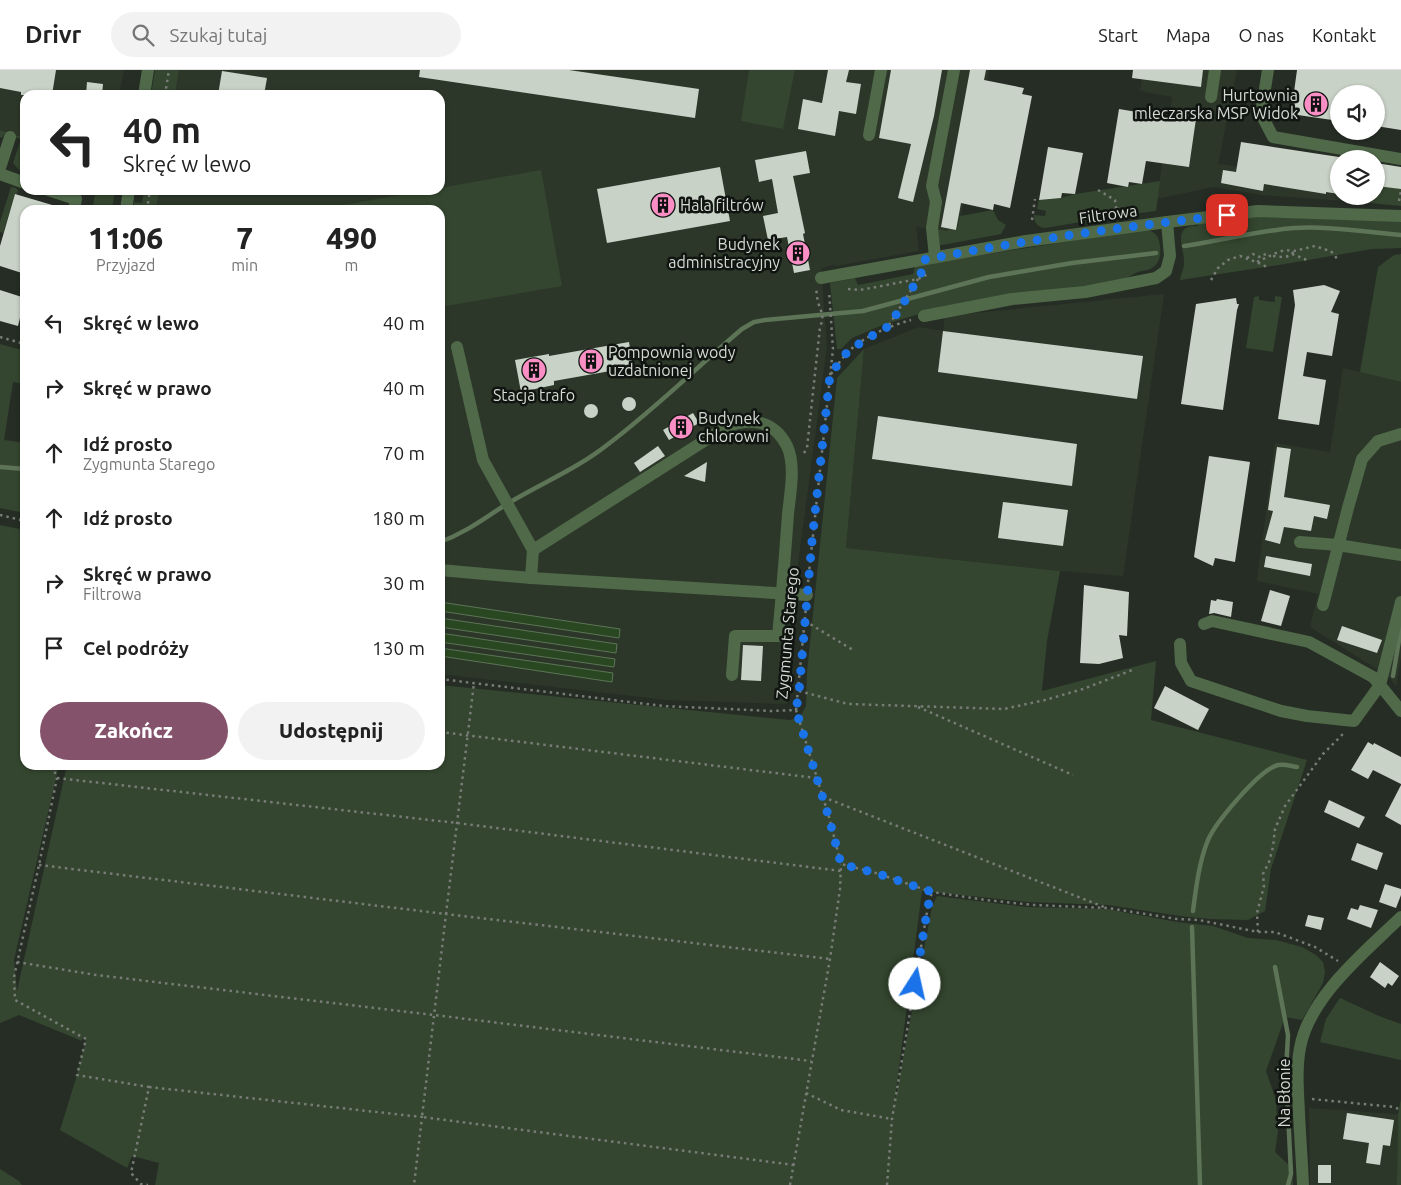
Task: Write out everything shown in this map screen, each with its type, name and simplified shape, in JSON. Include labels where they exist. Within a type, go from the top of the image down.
[{"type":"street","points":[[145,90],[148,70]]},
{"type":"street","points":[[869,136],[881,70]]},
{"type":"street","points":[[929,259],[936,202],[932,186],[954,70]]},
{"type":"street","points":[[1211,97],[1215,70]]},
{"type":"street","points":[[1268,70],[1261,114],[1273,137],[1401,158]]},
{"type":"street","points":[[0,168],[10,137]]},
{"type":"street","points":[[0,174],[20,181]]},
{"type":"street","points":[[62,195],[76,200]]},
{"type":"street","name":"Filtrowa","points":[[821,280],[1026,241],[1258,211],[1400,212]]},
{"type":"street","points":[[924,316],[1012,299],[1085,292],[1156,278],[1166,271],[1170,256],[1167,222]]},
{"type":"street","points":[[457,347],[483,460],[533,550],[531,578]]},
{"type":"street","points":[[533,550],[726,427],[737,422],[750,420],[770,427],[787,446],[791,470],[783,593],[778,636],[735,636],[732,675]]},
{"type":"street","points":[[1323,605],[1362,459],[1378,441],[1401,434]]},
{"type":"street","points":[[1300,542],[1338,545],[1401,555]]},
{"type":"street","points":[[445,570],[531,578],[807,595]]},
{"type":"street","points":[[1180,644],[1181,663],[1191,681],[1281,711],[1354,721],[1380,685],[1401,602]]},
{"type":"street","points":[[1204,624],[1212,621],[1309,642],[1373,677],[1401,711]]},
{"type":"street","name":"Na Błonie","points":[[1303,1185],[1297,1072],[1300,1046],[1308,1023],[1321,1001],[1336,982],[1401,917]]},
{"type":"path","points":[[166,90],[170,70]]},
{"type":"path","points":[[1098,190],[1115,200],[1117,212]]},
{"type":"path","points":[[1400,212],[1401,191]]},
{"type":"path","points":[[1032,220],[1035,199]]},
{"type":"path","points":[[1247,258],[1252,254],[1259,257],[1264,254],[1283,257],[1315,246],[1330,251],[1336,259]]},
{"type":"path","points":[[1257,262],[1286,250],[1305,259],[1307,264]]},
{"type":"path","points":[[1211,280],[1218,268],[1228,260],[1240,256],[1264,265],[1268,270]]},
{"type":"path","points":[[889,326],[929,259]]},
{"type":"path","points":[[844,288],[860,290],[918,279]]},
{"type":"path","points":[[791,470],[807,448],[820,327],[823,320],[818,304],[821,280]]},
{"type":"path","name":"Zygmunta Starego","points":[[445,680],[663,706],[772,711],[796,710],[834,349],[830,312],[821,280]]},
{"type":"path","points":[[830,375],[848,351],[870,337],[889,326],[924,316]]},
{"type":"path","points":[[0,337],[20,343]]},
{"type":"path","points":[[0,515],[20,520]]},
{"type":"path","points":[[805,621],[852,650]]},
{"type":"path","points":[[799,692],[848,704],[1004,709],[1083,689],[1136,669]]},
{"type":"path","points":[[414,1185],[474,683]]},
{"type":"path","points":[[917,706],[1073,775]]},
{"type":"path","points":[[790,1185],[830,960],[841,870],[822,796],[796,710]]},
{"type":"path","points":[[1258,932],[1257,914],[1264,886],[1263,874],[1269,862],[1278,821],[1285,806],[1323,754],[1354,721]]},
{"type":"path","points":[[445,733],[816,778]]},
{"type":"path","points":[[55,770],[57,778],[14,977],[15,1000],[86,1039],[77,1075],[149,1087],[422,1117],[794,1165]]},
{"type":"path","points":[[57,778],[457,823],[841,870]]},
{"type":"path","points":[[822,796],[1108,908]]},
{"type":"path","points":[[841,864],[876,873],[932,892],[1033,905],[1108,908],[1177,919],[1199,920],[1258,932],[1275,932],[1315,948],[1332,958]]},
{"type":"path","points":[[39,865],[830,960]]},
{"type":"path","points":[[887,1185],[892,1119],[928,906],[932,892]]},
{"type":"path","points":[[17,962],[96,975],[811,1061]]},
{"type":"path","points":[[148,1185],[141,1184],[131,1173],[149,1087]]},
{"type":"path","points":[[806,1093],[841,1110],[892,1119]]},
{"type":"path","points":[[1298,1098],[1394,1107],[1401,1110]]},
{"type":"shaded area","points":[[0,70],[124,70],[120,90],[20,90],[20,136],[0,130]]},
{"type":"shaded area","points":[[155,70],[179,70],[176,90],[152,90]]},
{"type":"shaded area","points":[[179,70],[749,70],[742,121],[783,128],[795,70],[989,70],[958,230],[949,231],[916,227],[919,251],[836,266],[832,265],[821,269],[827,346],[794,594],[787,704],[667,700],[445,675],[445,205],[157,205],[158,195],[445,195],[445,90],[176,90]]},
{"type":"shaded area","points":[[749,70],[795,70],[783,129],[741,121]]},
{"type":"shaded area","points":[[1143,70],[1237,70],[1218,164],[1330,180],[1330,200],[1263,195],[1213,187],[1157,199],[1172,97],[1140,91]]},
{"type":"shaded area","points":[[0,130],[20,136],[20,139],[4,134],[2,138],[0,137]]},
{"type":"shaded area","points":[[20,142],[20,170],[13,163]]},
{"type":"shaded area","points":[[541,170],[562,286],[445,306],[445,205],[344,205],[400,195],[445,195],[445,187]]},
{"type":"shaded area","points":[[1160,181],[1156,211],[1045,228],[1036,224],[1034,215],[1045,216],[1046,211],[1037,209],[1039,200]]},
{"type":"shaded area","points":[[11,187],[16,188],[18,191],[15,194],[3,233],[0,232],[0,222]]},
{"type":"shaded area","points":[[1385,187],[1401,189],[1401,206],[1385,204]]},
{"type":"shaded area","points":[[95,195],[114,195],[113,205],[93,205]]},
{"type":"shaded area","points":[[143,195],[158,195],[157,205],[134,205],[134,202],[142,203]]},
{"type":"shaded area","points":[[993,210],[998,220],[1006,225],[1001,234],[937,246],[936,229],[957,230],[960,216]]},
{"type":"shaded area","points":[[1259,217],[1401,221],[1401,248],[1372,249],[1180,280],[1184,263],[1181,234],[1186,228],[1198,226],[1198,221]]},
{"type":"shaded area","points":[[1144,229],[1154,233],[1158,238],[1160,250],[1158,262],[1152,268],[1137,272],[1122,281],[930,311],[885,324],[852,338],[841,349],[837,349],[830,283],[855,278],[858,285],[913,274],[915,266]]},
{"type":"shaded area","points":[[1401,254],[1401,382],[1360,372],[1378,267],[1394,255]]},
{"type":"shaded area","points":[[1164,294],[1123,576],[846,548],[864,349],[919,327],[943,331],[945,316]]},
{"type":"shaded area","points":[[1259,296],[1259,300],[1275,302],[1275,296],[1282,297],[1273,352],[1246,348],[1254,297]]},
{"type":"shaded area","points":[[0,344],[20,350],[20,383],[13,382],[4,440],[20,442],[20,512],[0,508]]},
{"type":"shaded area","points":[[864,349],[846,548],[1060,571],[1047,641],[1042,691],[1156,661],[1151,720],[1307,760],[1271,869],[1265,911],[1248,920],[1180,916],[1108,905],[1028,902],[922,891],[894,1106],[932,907],[937,896],[1027,907],[1107,909],[1177,922],[1213,926],[1248,938],[1276,940],[1302,947],[1316,955],[1323,962],[1325,972],[1323,983],[1302,1020],[1285,1017],[1266,1071],[1276,1100],[1278,1131],[1275,1152],[1292,1168],[1293,1185],[155,1185],[159,1163],[132,1156],[127,1168],[60,1130],[86,1039],[83,1037],[82,1041],[19,1015],[0,1023],[0,525],[20,529],[20,770],[58,770],[14,960],[17,991],[66,770],[445,770],[445,686],[790,720],[800,717],[806,706],[807,672],[837,378]]},
{"type":"shaded area","points":[[1343,368],[1401,382],[1401,658],[1396,687],[1391,679],[1383,673],[1310,627],[1318,594],[1257,581],[1275,443],[1330,452]]},
{"type":"shaded area","points":[[445,603],[620,629],[619,638],[445,612]]},
{"type":"shaded area","points":[[445,619],[617,644],[616,653],[445,628]]},
{"type":"shaded area","points":[[445,634],[615,659],[614,667],[445,643]]},
{"type":"shaded area","points":[[445,649],[613,673],[612,682],[445,657]]},
{"type":"shaded area","points":[[1340,998],[1401,1024],[1401,1060],[1320,1042],[1326,1019]]},
{"type":"shaded area","points":[[1401,1099],[1401,1185],[1397,1185],[1398,1114]]},
{"type":"shaded area","points":[[1309,1108],[1398,1114],[1397,1185],[1310,1185]]},
{"type":"shaded area","points":[[0,1169],[19,1181],[22,1185],[0,1185]]},
{"type":"building","points":[[0,70],[56,70],[53,90],[20,90],[20,92],[0,88]]},
{"type":"building","points":[[420,70],[569,70],[699,89],[695,118],[419,77]]},
{"type":"building","points":[[828,70],[849,70],[846,82],[861,84],[856,114],[839,111],[835,136],[798,129],[803,99],[822,103]]},
{"type":"building","points":[[891,70],[942,70],[934,116],[913,202],[898,198],[911,144],[879,138]]},
{"type":"building","points":[[970,70],[986,70],[984,80],[1024,88],[1022,94],[1032,96],[1010,208],[994,204],[993,210],[961,203],[956,230],[941,227]]},
{"type":"building","points":[[1133,70],[1203,70],[1201,87],[1132,78]]},
{"type":"building","name":"Hurtownia mleczarska MSP Widok","points":[[1297,70],[1401,70],[1401,130],[1385,127],[1385,85],[1330,85],[1330,120],[1291,114]]},
{"type":"building","points":[[222,71],[267,78],[265,90],[219,90]]},
{"type":"building","points":[[87,82],[103,84],[102,90],[86,90]]},
{"type":"building","points":[[1119,109],[1173,118],[1174,109],[1197,112],[1189,167],[1146,161],[1142,184],[1129,182],[1128,187],[1107,183]]},
{"type":"building","points":[[1241,142],[1330,156],[1330,193],[1326,192],[1326,194],[1264,184],[1263,191],[1221,183],[1223,170],[1236,172]]},
{"type":"building","points":[[1048,147],[1083,153],[1075,194],[1062,193],[1061,198],[1039,200]]},
{"type":"building","points":[[806,151],[810,173],[793,176],[805,233],[803,234],[810,270],[794,273],[787,237],[768,240],[763,216],[778,213],[772,179],[759,182],[755,160]]},
{"type":"building","points":[[1385,164],[1401,167],[1401,189],[1385,187]]},
{"type":"building","name":"Hala filtrów","points":[[720,167],[730,221],[607,243],[597,189]]},
{"type":"building","points":[[15,194],[52,205],[20,205],[20,272],[0,266],[0,246]]},
{"type":"building","points":[[1324,285],[1340,291],[1331,312],[1339,314],[1332,356],[1307,352],[1303,376],[1326,380],[1319,425],[1278,419],[1295,305],[1293,290]]},
{"type":"building","points":[[0,290],[20,296],[18,326],[0,321]]},
{"type":"building","points":[[1236,298],[1237,304],[1239,304],[1223,410],[1181,404],[1196,304]]},
{"type":"building","points":[[943,331],[1143,356],[1137,399],[938,372]]},
{"type":"building","name":"Pompownia wody uzdatnionej","points":[[629,342],[633,367],[554,381],[554,385],[521,392],[515,360]]},
{"type":"building","points":[[629,397],[634,399],[636,404],[634,409],[629,411],[624,409],[622,404],[624,399]]},
{"type":"building","points":[[591,404],[596,406],[598,411],[596,416],[591,418],[586,416],[584,411],[586,406]]},
{"type":"building","name":"Budynek chlorowni","points":[[693,413],[699,423],[669,440],[663,430]]},
{"type":"building","points":[[878,416],[1077,444],[1072,486],[872,459]]},
{"type":"building","points":[[658,446],[665,456],[640,472],[634,463]]},
{"type":"building","points":[[1277,447],[1291,449],[1284,497],[1330,505],[1327,519],[1314,516],[1311,531],[1284,527],[1280,544],[1265,540],[1273,511],[1268,510]]},
{"type":"building","points":[[1209,456],[1250,462],[1235,562],[1215,558],[1213,566],[1194,557]]},
{"type":"building","points":[[707,462],[705,482],[684,476]]},
{"type":"building","points":[[1003,502],[1068,510],[1063,546],[998,538]]},
{"type":"building","points":[[1266,556],[1312,564],[1310,576],[1264,567]]},
{"type":"building","points":[[1084,585],[1129,592],[1127,636],[1119,635],[1123,658],[1099,664],[1080,663]]},
{"type":"building","points":[[1270,590],[1290,596],[1281,626],[1261,621]]},
{"type":"building","points":[[1217,599],[1233,602],[1231,617],[1214,613],[1209,614],[1211,600],[1216,601]]},
{"type":"building","points":[[1342,626],[1382,640],[1377,653],[1337,640]]},
{"type":"building","points":[[743,645],[763,646],[761,681],[741,680]]},
{"type":"building","points":[[1165,686],[1209,709],[1198,730],[1154,708]]},
{"type":"building","points":[[1368,742],[1373,745],[1374,743],[1401,757],[1401,784],[1373,770],[1368,779],[1351,770]]},
{"type":"building","points":[[1401,785],[1401,825],[1385,816]]},
{"type":"building","points":[[1329,800],[1365,817],[1359,828],[1324,812]]},
{"type":"building","points":[[1357,843],[1383,853],[1377,870],[1351,860]]},
{"type":"building","points":[[1385,884],[1401,889],[1401,895],[1396,908],[1379,902]]},
{"type":"building","points":[[1360,905],[1378,910],[1371,928],[1347,919],[1351,908],[1358,910]]},
{"type":"building","points":[[1308,915],[1324,918],[1321,930],[1305,926]]},
{"type":"building","points":[[1380,962],[1399,976],[1392,986],[1388,983],[1385,988],[1370,977]]},
{"type":"building","points":[[1347,1113],[1394,1120],[1390,1146],[1383,1145],[1380,1165],[1366,1163],[1369,1143],[1343,1139]]},
{"type":"building","points":[[1318,1165],[1331,1165],[1331,1183],[1318,1183]]},
{"type":"waterway","points":[[1184,246],[1266,231],[1294,228],[1334,229],[1401,235]]},
{"type":"waterway","points":[[445,540],[469,528],[596,453],[642,417],[742,329],[754,322],[863,311],[989,277],[1072,263],[1156,253]]},
{"type":"waterway","points":[[0,467],[20,469]]},
{"type":"waterway","points":[[1393,676],[1401,628]]},
{"type":"waterway","points":[[1193,911],[1202,857],[1208,840],[1220,821],[1260,776],[1278,765],[1297,767]]},
{"type":"waterway","points":[[1192,927],[1200,1185]]},
{"type":"waterway","points":[[1275,967],[1288,1035],[1286,1071],[1291,1174],[1288,1185]]},
{"type":"place","name":"Hurtownia mleczarska MSP Widok","points":[[1316,104]]},
{"type":"place","name":"Hala filtrów","points":[[663,205]]},
{"type":"place","name":"Budynek administracyjny","points":[[798,253]]},
{"type":"place","name":"Pompownia wody uzdatnionej","points":[[591,361]]},
{"type":"place","name":"Stacja trafo","points":[[534,370]]},
{"type":"place","name":"Budynek chlorowni","points":[[681,427]]},
{"type":"route","points":[[915,984],[932,892],[876,873],[841,864],[796,710],[830,375],[848,351],[889,326],[924,268],[923,260],[1026,241],[1227,215]]}]
